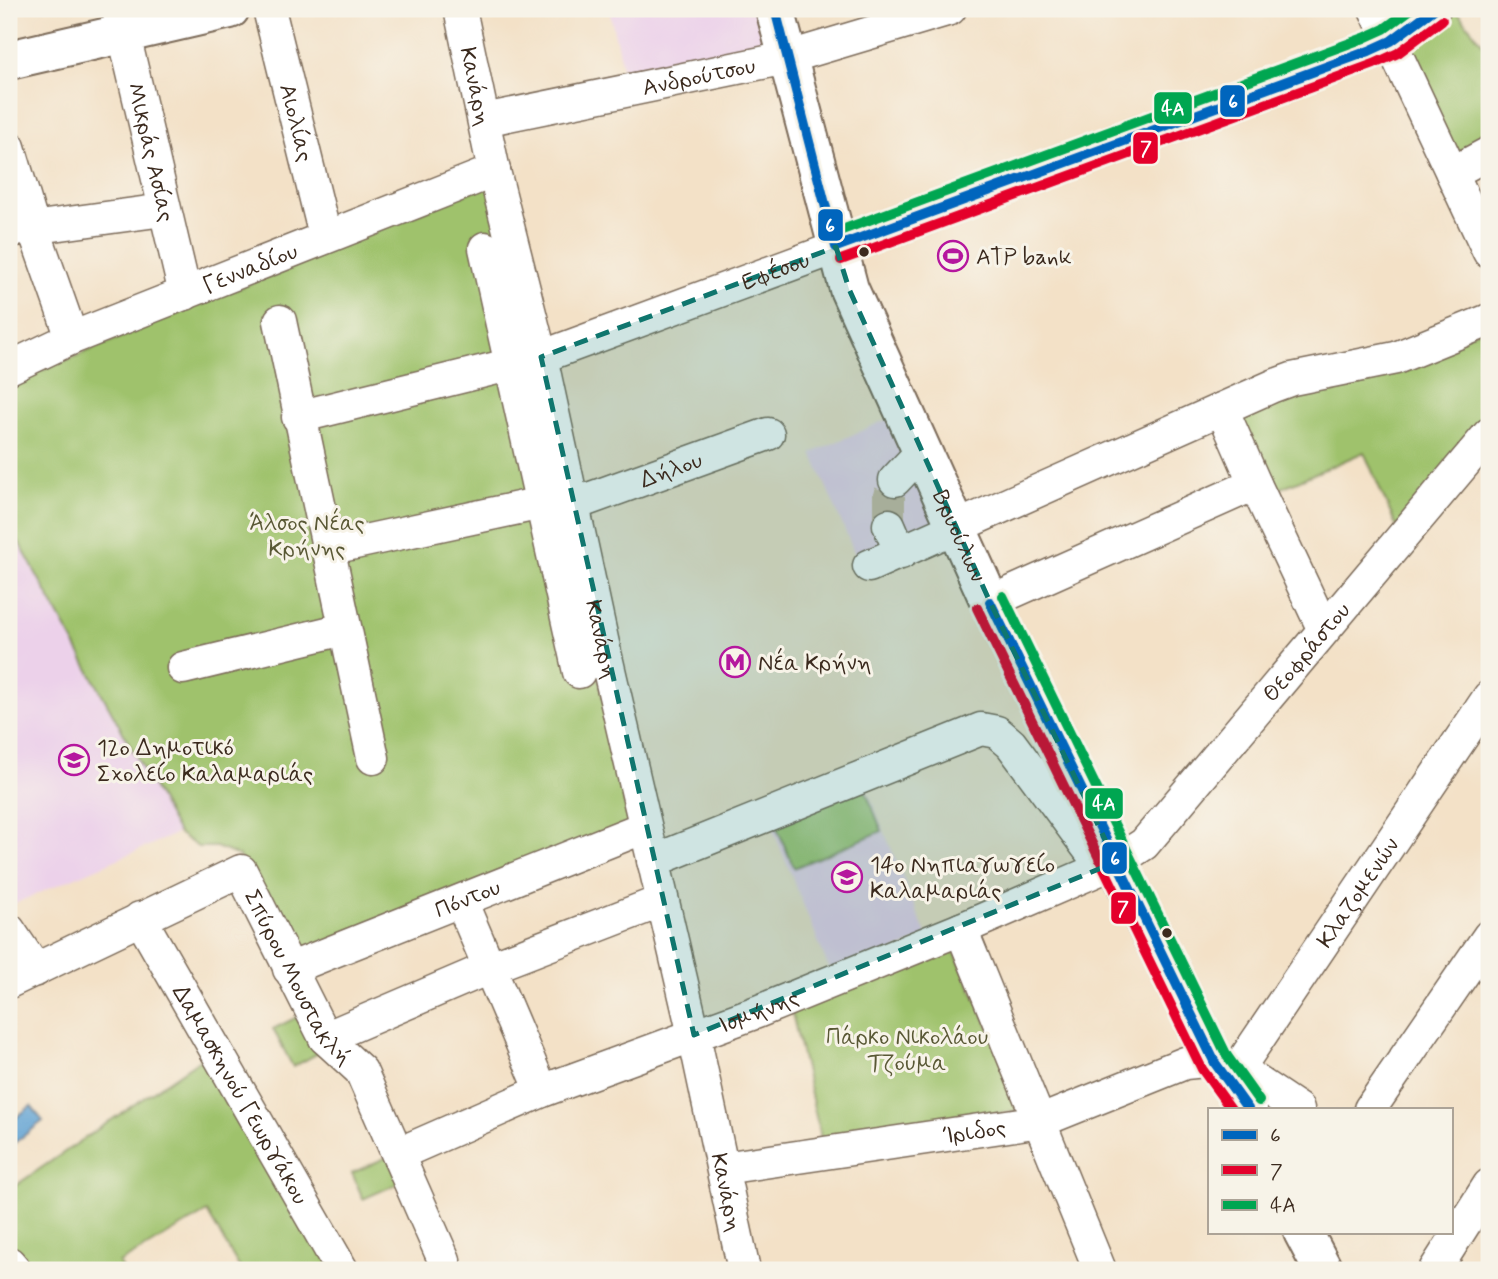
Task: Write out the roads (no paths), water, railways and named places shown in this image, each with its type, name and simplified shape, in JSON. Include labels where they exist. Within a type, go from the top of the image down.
[{"type":"main road","points":[[9,60],[121,21],[230,9]]},
{"type":"main road","name":"Βρυούλων","points":[[775,9],[849,289],[1110,865],[1228,1079],[1247,1108]]},
{"type":"street","name":"Αιολίας","points":[[268,9],[325,236]]},
{"type":"street","name":"Κανάρη","points":[[460,9],[494,171],[541,357],[557,504],[645,827],[694,1035],[744,1270]]},
{"type":"street","name":"Ανδρούτσου","points":[[484,120],[786,58],[950,9]]},
{"type":"street","points":[[1375,9],[1489,252]]},
{"type":"street","name":"Εφέσου","points":[[298,417],[541,357],[1391,41],[1434,9]]},
{"type":"street","name":"Μικράς Ασίας","points":[[121,21],[185,294]]},
{"type":"street","points":[[9,147],[21,229],[72,338]]},
{"type":"street","points":[[1452,173],[1489,153]]},
{"type":"street","name":"Γενναδίου","points":[[9,368],[72,338],[494,171]]},
{"type":"street","points":[[21,229],[164,209]]},
{"type":"street","points":[[485,247],[511,364],[557,504],[579,673]]},
{"type":"street","points":[[869,566],[895,539],[958,527],[1292,379],[1396,358],[1489,320]]},
{"type":"street","points":[[280,321],[298,417],[373,758]]},
{"type":"street","points":[[1222,409],[1323,628]]},
{"type":"street","name":"Δήλου","points":[[327,549],[557,504],[768,434]]},
{"type":"street","name":"Θεοφράστου","points":[[1110,865],[1144,844],[1323,628],[1489,434]]},
{"type":"street","points":[[895,480],[912,462],[926,454]]},
{"type":"street","points":[[990,602],[1255,484]]},
{"type":"street","points":[[183,668],[344,629]]},
{"type":"street","name":"Κλαζομενών","points":[[1228,1079],[1489,698]]},
{"type":"street","points":[[653,861],[981,729],[996,732],[1011,744],[1110,865]]},
{"type":"street","name":"Πόντου","points":[[289,969],[645,827]]},
{"type":"street","name":"Ισμήνης","points":[[398,1154],[542,1091],[694,1035],[961,929],[1110,865]]},
{"type":"street","name":"Σπύρου Μουστακλή","points":[[140,918],[241,871],[325,1038],[361,1071],[444,1260],[442,1270]]},
{"type":"street","points":[[461,901],[542,1091]]},
{"type":"street","points":[[325,1038],[491,967],[662,901]]},
{"type":"street","points":[[9,930],[22,976],[140,918]]},
{"type":"street","name":"Δαμασκηνού Γεωργάκου","points":[[140,918],[342,1270]]},
{"type":"street","points":[[961,929],[1100,1270]]},
{"type":"street","points":[[1371,1108],[1489,936]]},
{"type":"street","name":"Ίριδος","points":[[723,1168],[1041,1121],[1172,1067],[1197,1061],[1228,1079]]},
{"type":"street","points":[[1228,1079],[1295,1108]]},
{"type":"street","points":[[1435,1270],[1475,1205]]},
{"type":"street","points":[[9,1263],[15,1270]]},
{"type":"water","points":[[31,1106],[43,1121],[9,1147],[9,1123]]},
{"type":"tunnel","points":[[889,525],[889,496],[895,480]]},
{"type":"place","name":"ATP bank","points":[[953,256]]},
{"type":"place","name":"Νέα Κρήνη","points":[[735,662]]},
{"type":"place","name":"12ο Δημοτικό Σχολείο Καλαμαριάς","points":[[74,760]]},
{"type":"place","name":"14ο Νηπιαγωγείο Καλαμαριάς","points":[[847,877]]},
{"type":"park label","name":"Άλσος Νέας Κρήνης","points":[[307,535]]},
{"type":"park label","name":"Πάρκο Νικολάου Τζούμα","points":[[907,1049]]}]
